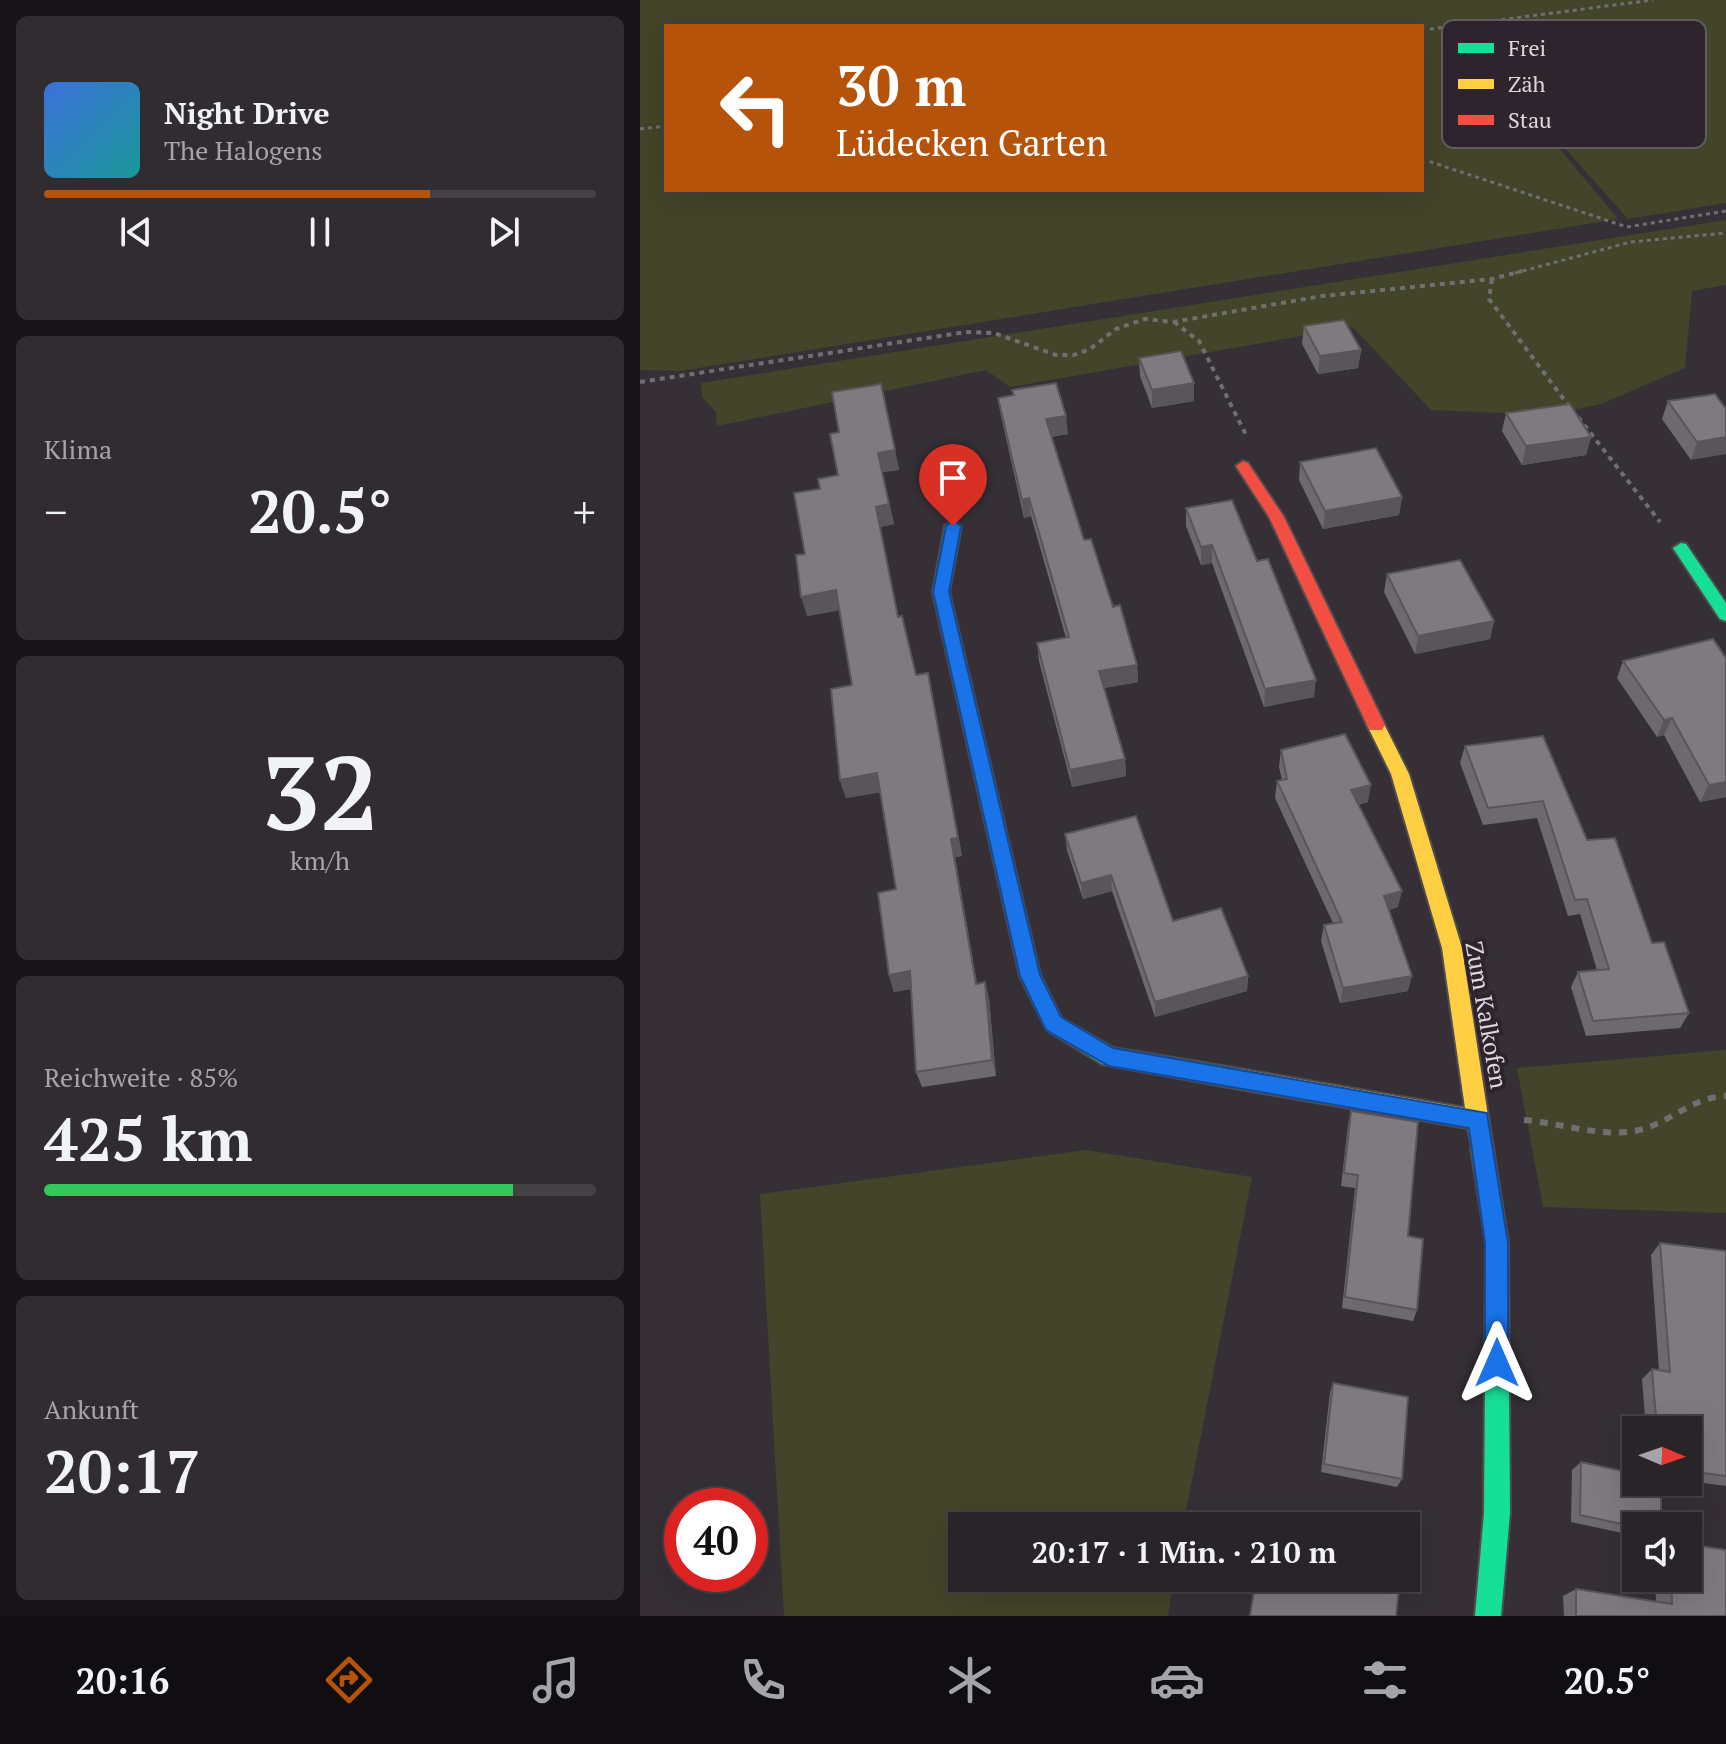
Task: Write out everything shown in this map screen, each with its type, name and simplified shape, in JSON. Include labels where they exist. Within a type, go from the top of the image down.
[{"type":"street","name":"Zum Kalkofen","points":[[1243,466],[1276,517],[1400,774],[1452,948],[1497,1243],[1497,1513],[1488,1616]]},
{"type":"street","points":[[953,526],[941,592],[1030,976],[1054,1024],[1109,1057],[1479,1120]]},
{"type":"street","points":[[1681,548],[1726,615]]},
{"type":"path","points":[[1499,20],[1653,0]]},
{"type":"path","points":[[640,129],[664,126]]},
{"type":"path","points":[[1424,160],[1627,227],[1726,211]]},
{"type":"path","points":[[640,382],[966,332],[994,333],[1056,355],[1074,355],[1090,349],[1116,329],[1145,319],[1173,322],[1322,296],[1492,279],[1631,242],[1726,233]]},
{"type":"path","points":[[1492,279],[1489,299],[1508,329],[1681,548]]},
{"type":"path","points":[[1173,322],[1199,341],[1247,438],[1243,466]]},
{"type":"path","points":[[1479,1120],[1529,1120],[1636,1131],[1688,1105],[1716,1095],[1726,1096]]},
{"type":"green space","points":[[640,0],[1726,0],[1726,203],[1628,219],[1565,148],[1706,148],[1706,20],[1442,20],[1442,148],[1559,148],[1618,219],[680,371],[640,370]]},
{"type":"green space","points":[[1726,220],[1726,285],[1692,291],[1685,368],[1601,404],[1549,415],[1431,410],[1353,327],[1010,387],[986,370],[717,426],[716,412],[702,397],[701,383]]},
{"type":"green space","points":[[1726,1050],[1726,1213],[1543,1207],[1517,1068]]},
{"type":"green space","points":[[1086,1150],[1252,1177],[1186,1512],[948,1512],[948,1592],[1172,1592],[1168,1616],[784,1616],[760,1194]]},
{"type":"building","points":[[1344,320],[1361,350],[1320,356],[1304,326]]},
{"type":"building","points":[[1181,351],[1194,383],[1152,390],[1139,358]]},
{"type":"building","points":[[1056,383],[1066,416],[1046,419],[1084,540],[1091,539],[1113,607],[1120,605],[1137,665],[1099,671],[1125,759],[1070,770],[1037,643],[1069,637],[1029,498],[1022,500],[998,398],[1014,395],[1012,390]]},
{"type":"building","points":[[881,384],[895,450],[878,453],[889,504],[876,507],[898,617],[902,616],[916,675],[928,673],[958,838],[951,839],[976,984],[985,982],[992,1060],[916,1072],[910,971],[889,975],[878,893],[896,889],[877,773],[840,780],[831,689],[852,685],[836,590],[801,597],[796,555],[805,554],[794,493],[820,489],[818,479],[838,475],[830,434],[839,432],[832,392]]},
{"type":"building","points":[[1715,394],[1726,409],[1726,437],[1697,442],[1668,401]]},
{"type":"building","points":[[1570,404],[1591,437],[1526,446],[1506,413]]},
{"type":"building","points":[[1376,448],[1402,497],[1325,511],[1300,462]]},
{"type":"building","points":[[1232,500],[1257,561],[1268,559],[1316,680],[1265,689],[1212,545],[1201,547],[1186,508]]},
{"type":"building","points":[[1460,560],[1494,621],[1418,636],[1387,574]]},
{"type":"building","points":[[1713,639],[1726,658],[1726,782],[1709,785],[1672,718],[1664,720],[1623,661]]},
{"type":"building","points":[[1345,734],[1371,785],[1351,790],[1402,891],[1384,896],[1412,976],[1343,988],[1324,925],[1342,922],[1277,781],[1287,779],[1281,750]]},
{"type":"building","points":[[1543,736],[1587,840],[1615,838],[1652,943],[1664,942],[1689,1013],[1593,1021],[1578,972],[1609,969],[1587,899],[1575,900],[1543,801],[1488,808],[1465,746]]},
{"type":"building","points":[[1136,816],[1173,921],[1221,908],[1248,976],[1155,1002],[1111,875],[1081,883],[1065,834]]},
{"type":"building","points":[[1351,1111],[1418,1122],[1408,1236],[1423,1239],[1417,1310],[1345,1297],[1358,1175],[1344,1173]]},
{"type":"building","points":[[1660,1243],[1726,1251],[1726,1476],[1702,1473],[1702,1416],[1656,1416],[1652,1369],[1670,1372]]},
{"type":"building","points":[[1333,1383],[1408,1397],[1402,1479],[1324,1464]]},
{"type":"building","points":[[1581,1462],[1622,1471],[1622,1496],[1661,1496],[1661,1512],[1622,1512],[1622,1524],[1580,1515]]},
{"type":"building","points":[[1702,1546],[1726,1550],[1726,1616],[1576,1616],[1576,1589],[1672,1604],[1672,1592],[1702,1592]]},
{"type":"building","points":[[1254,1592],[1399,1592],[1396,1616],[1250,1616]]},
{"type":"traffic: fast","points":[[953,526],[941,592],[1030,976],[1054,1024],[1109,1057],[1240,1079]]},
{"type":"traffic: fast","points":[[1681,548],[1726,615]]},
{"type":"traffic: fast","points":[[1482,1148],[1497,1243],[1497,1513],[1488,1616]]},
{"type":"traffic: slow","points":[[1376,725],[1400,774],[1452,948],[1482,1148]]},
{"type":"traffic: slow","points":[[1240,1079],[1479,1120]]},
{"type":"traffic: jam","points":[[1243,466],[1276,517],[1376,725]]},
{"type":"route","points":[[953,526],[941,592],[973,744],[1030,976],[1054,1024],[1109,1057],[1479,1120],[1497,1243],[1497,1363]]}]
